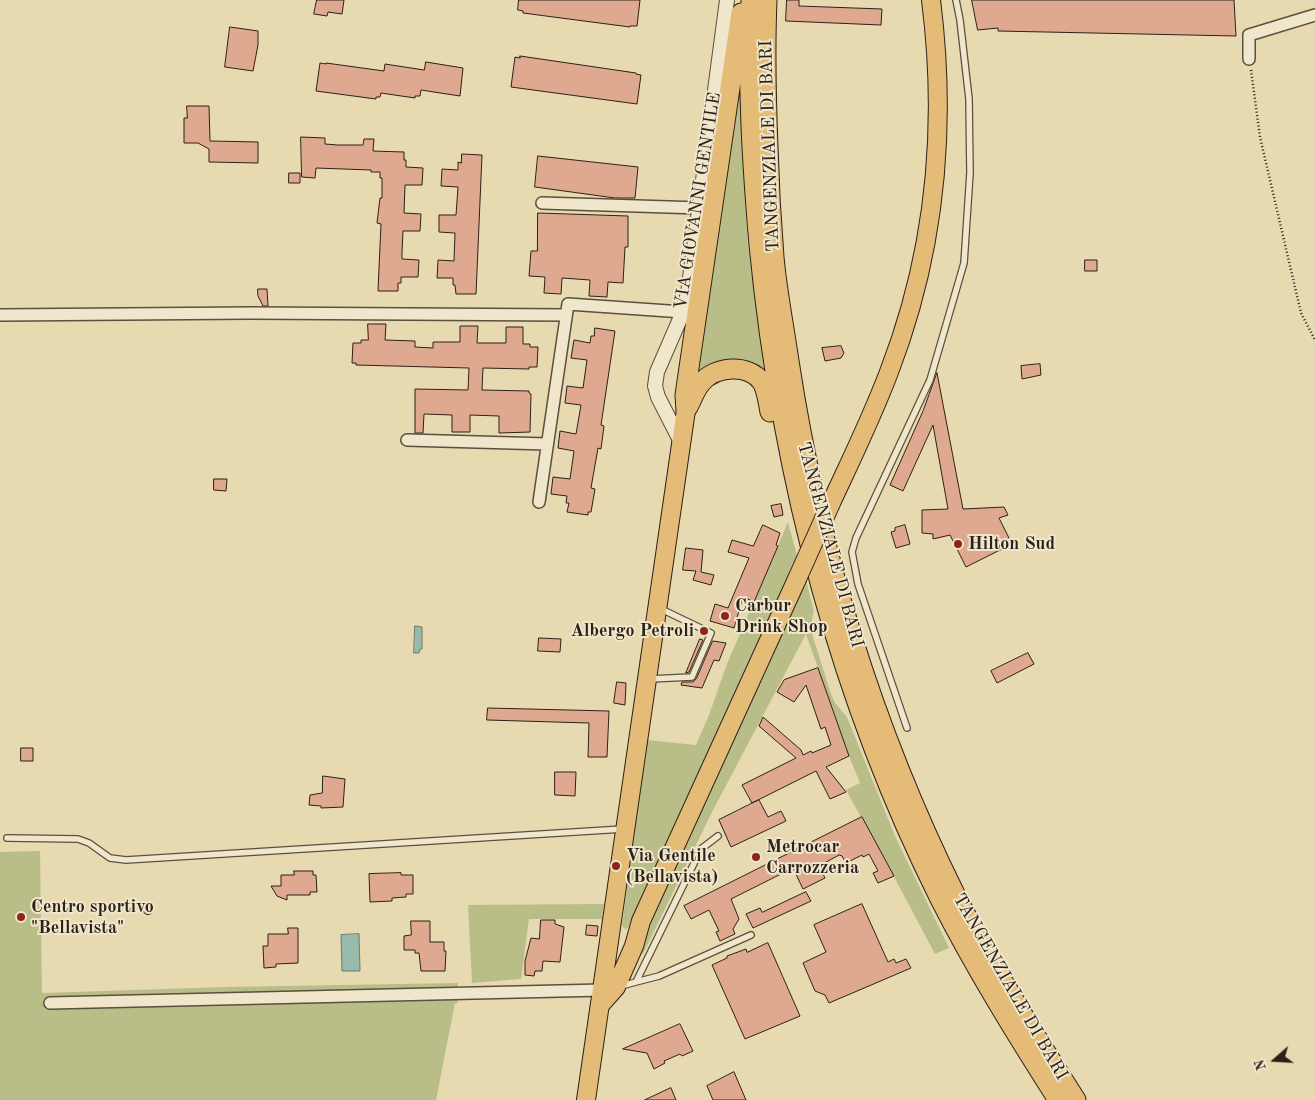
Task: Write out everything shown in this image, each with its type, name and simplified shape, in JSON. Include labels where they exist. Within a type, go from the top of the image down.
[{"type":"highway","points":[[686,410],[685,395],[743,0]]},
{"type":"highway","name":"TANGENZIALE DI BARI","points":[[751,0],[752,168],[770,349],[783,423],[817,577],[841,655],[862,714],[913,841],[940,899],[990,991],[1058,1100]]},
{"type":"highway","name":"TANGENZIALE DI BARI","points":[[767,0],[765,78],[774,259],[798,419],[833,572],[876,708],[942,865],[993,964],[1036,1039],[1076,1100]]},
{"type":"highway","points":[[686,410],[701,383],[713,374],[730,369],[744,370],[754,374],[762,382],[767,393],[779,454],[802,512]]},
{"type":"main road","points":[[606,994],[634,946],[641,921],[890,372],[912,302],[924,255],[933,197],[938,134],[938,62],[931,0]]},
{"type":"main road","points":[[586,1100],[606,994],[610,938],[686,410]]},
{"type":"main road","points":[[610,938],[620,939],[631,934],[641,921]]},
{"type":"street","name":"VIA GIOVANNI GENTILE","points":[[658,398],[655,386],[657,372],[683,312],[688,293],[727,0]]},
{"type":"street","points":[[1249,59],[1249,35],[1315,15]]},
{"type":"street","points":[[542,203],[700,208]]},
{"type":"street","points":[[539,502],[568,304],[683,312]]},
{"type":"street","points":[[0,315],[566,314]]},
{"type":"street","points":[[658,398],[672,406],[686,410]]},
{"type":"street","points":[[658,398],[682,442]]},
{"type":"street","points":[[407,440],[547,444]]},
{"type":"street","points":[[50,1003],[606,994]]},
{"type":"lane","points":[[907,728],[858,584],[852,552],[856,538],[930,380],[964,263],[970,173],[969,99],[956,0]]},
{"type":"lane","points":[[647,679],[692,677],[711,633],[657,608]]},
{"type":"lane","points":[[7,838],[78,839],[89,843],[110,858],[126,860],[625,829]]},
{"type":"lane","points":[[636,982],[701,849],[718,836]]},
{"type":"lane","points":[[606,994],[636,982],[659,976],[751,935]]},
{"type":"path","points":[[1249,59],[1260,137],[1301,313],[1315,340]]},
{"type":"green space","points":[[739,65],[748,245],[765,375],[695,378]]},
{"type":"green space","points":[[788,522],[797,556],[628,928],[625,929],[622,926],[647,740],[696,745],[727,664]]},
{"type":"green space","points":[[806,580],[814,611],[812,619],[813,637],[831,694],[835,703],[847,717],[895,836],[949,948],[935,954],[846,790],[860,783],[806,634],[712,812],[643,954],[637,952]]},
{"type":"green space","name":"Centro sportivo \"Bellavista\"","points":[[40,851],[42,993],[226,987],[458,983],[458,1003],[455,1003],[436,1100],[0,1100],[0,852]]},
{"type":"green space","points":[[604,904],[602,919],[529,919],[521,979],[472,983],[468,905]]},
{"type":"shaded area","points":[[415,626],[422,627],[422,649],[420,649],[419,653],[414,653]]},
{"type":"shaded area","points":[[359,934],[360,971],[342,971],[341,935]]},
{"type":"building","points":[[317,0],[344,0],[342,14],[328,12],[327,16],[314,14]]},
{"type":"building","points":[[519,0],[640,0],[637,26],[630,27],[523,13],[523,11],[518,10]]},
{"type":"building","points":[[787,0],[799,0],[799,6],[882,9],[881,25],[786,21]]},
{"type":"building","points":[[972,0],[1234,0],[1236,36],[998,31],[998,28],[978,30]]},
{"type":"building","points":[[230,27],[258,31],[258,45],[253,71],[225,67]]},
{"type":"building","points":[[520,56],[641,75],[637,104],[511,87],[515,57],[520,58]]},
{"type":"building","points":[[426,62],[463,68],[460,96],[421,90],[420,96],[415,96],[415,98],[381,93],[380,97],[376,97],[376,99],[316,91],[320,63],[384,71],[385,64],[424,70]]},
{"type":"building","points":[[187,106],[209,106],[210,141],[258,142],[258,163],[209,162],[209,149],[198,143],[184,143],[184,118],[187,118]]},
{"type":"building","points":[[301,137],[325,138],[325,144],[338,145],[363,145],[364,139],[374,139],[373,151],[404,152],[406,167],[423,168],[422,185],[405,185],[404,213],[421,214],[420,231],[403,231],[402,259],[419,260],[418,277],[401,277],[401,283],[398,283],[398,291],[378,291],[381,224],[377,223],[380,198],[382,198],[382,178],[380,178],[380,172],[316,168],[315,178],[302,177]]},
{"type":"building","points":[[462,154],[482,155],[476,294],[456,294],[453,278],[437,278],[438,260],[454,261],[455,233],[439,232],[439,215],[456,215],[458,187],[441,186],[442,169],[458,170],[458,162],[461,163]]},
{"type":"building","points":[[538,156],[638,167],[635,198],[615,198],[535,187]]},
{"type":"building","points":[[289,173],[300,173],[300,183],[289,183]]},
{"type":"building","points":[[538,213],[628,216],[628,247],[625,247],[623,283],[608,282],[607,297],[589,296],[590,280],[562,278],[561,294],[544,293],[545,277],[529,276],[531,251],[537,251]]},
{"type":"building","points":[[1085,260],[1097,260],[1097,271],[1085,271]]},
{"type":"building","points":[[258,289],[267,289],[268,306],[263,306],[258,296]]},
{"type":"building","points":[[368,324],[386,324],[385,340],[415,341],[415,347],[433,348],[433,342],[460,342],[460,326],[478,326],[477,343],[506,343],[506,327],[523,327],[523,344],[530,344],[530,347],[538,347],[537,367],[529,367],[529,369],[483,368],[482,390],[529,391],[531,394],[530,432],[499,433],[499,416],[470,415],[470,432],[452,432],[452,415],[424,414],[423,433],[415,433],[415,389],[468,390],[469,368],[356,365],[356,363],[352,363],[353,343],[361,343],[361,340],[368,340]]},
{"type":"building","points":[[595,328],[615,331],[601,425],[604,426],[601,449],[598,448],[591,488],[595,489],[591,512],[588,512],[588,515],[567,512],[569,503],[566,503],[567,496],[551,494],[553,477],[570,479],[574,451],[558,448],[560,431],[576,434],[581,405],[565,403],[567,386],[583,388],[587,360],[571,358],[574,340],[590,343],[591,336],[594,336]]},
{"type":"building","points":[[841,346],[844,353],[841,358],[825,361],[822,348]]},
{"type":"building","points":[[1040,364],[1041,375],[1022,379],[1021,366]]},
{"type":"building","points":[[937,373],[963,509],[1004,507],[1008,515],[999,518],[1012,544],[966,567],[950,535],[933,539],[933,534],[922,533],[922,510],[948,509],[933,425],[903,491],[890,485],[923,411]]},
{"type":"building","points":[[214,479],[227,479],[226,491],[214,490]]},
{"type":"building","points":[[781,504],[783,515],[774,517],[771,506]]},
{"type":"building","points":[[763,525],[780,533],[776,545],[778,546],[754,602],[743,597],[734,628],[710,621],[715,604],[728,608],[749,558],[728,552],[732,540],[753,546]]},
{"type":"building","points":[[905,525],[910,544],[896,548],[891,532],[895,531],[895,528]]},
{"type":"building","points":[[686,548],[703,550],[701,572],[714,575],[711,585],[693,580],[696,571],[683,570]]},
{"type":"building","points":[[539,638],[561,639],[560,652],[538,651]]},
{"type":"building","points":[[700,639],[703,640],[689,672],[686,673]]},
{"type":"building","points":[[713,641],[726,643],[719,661],[714,660],[702,688],[681,685],[682,682],[693,682],[696,679]]},
{"type":"building","points":[[1028,653],[1034,664],[997,683],[991,671]]},
{"type":"building","points":[[818,668],[849,756],[826,767],[846,792],[830,799],[816,771],[752,803],[742,785],[796,758],[759,726],[763,717],[801,750],[803,755],[831,745],[825,727],[821,729],[806,685],[794,702],[777,692],[784,680]]},
{"type":"building","points":[[617,682],[626,683],[625,705],[614,703]]},
{"type":"building","points":[[488,708],[609,711],[607,757],[588,757],[589,723],[487,720]]},
{"type":"building","points":[[21,748],[33,748],[33,761],[21,761]]},
{"type":"building","points":[[555,772],[576,772],[575,796],[555,795]]},
{"type":"building","points":[[323,776],[345,779],[343,807],[321,808],[321,806],[309,805],[310,795],[322,793]]},
{"type":"building","points":[[759,800],[768,817],[781,811],[786,821],[731,847],[719,820]]},
{"type":"building","points":[[862,817],[894,876],[878,883],[873,873],[878,871],[869,854],[863,857],[862,855],[846,863],[842,856],[839,855],[819,866],[825,878],[803,889],[793,868],[731,899],[739,919],[733,929],[735,934],[720,941],[716,932],[719,931],[709,910],[691,919],[684,906]]},
{"type":"building","points":[[294,871],[313,871],[313,875],[316,875],[317,892],[310,892],[310,895],[287,895],[287,900],[277,896],[271,886],[281,886],[281,875],[294,875]]},
{"type":"building","points":[[401,873],[401,875],[413,875],[413,894],[406,894],[406,897],[392,898],[392,901],[370,902],[369,874]]},
{"type":"building","points":[[806,892],[811,901],[753,928],[746,914],[760,908],[762,912]]},
{"type":"building","points":[[148,903],[154,909],[148,915],[142,909]]},
{"type":"building","points":[[862,904],[888,962],[894,959],[896,963],[906,959],[911,968],[829,1003],[825,995],[815,991],[803,963],[826,952],[814,925]]},
{"type":"building","points":[[541,920],[555,920],[555,924],[564,927],[560,962],[543,961],[542,971],[535,971],[534,976],[525,975],[525,961],[531,938],[539,939]]},
{"type":"building","points":[[411,921],[430,921],[430,942],[444,942],[444,951],[446,951],[445,971],[421,971],[419,953],[415,953],[415,950],[404,950],[404,936],[411,935]]},
{"type":"building","points":[[587,925],[598,926],[597,936],[586,935]]},
{"type":"building","points":[[288,928],[298,928],[298,963],[276,964],[276,967],[264,968],[263,946],[268,946],[268,934],[288,934]]},
{"type":"building","points":[[768,943],[800,1016],[745,1039],[712,965],[727,958],[727,956],[746,949],[747,952]]},
{"type":"building","points":[[680,1024],[693,1051],[664,1061],[665,1063],[654,1069],[647,1053],[623,1049]]},
{"type":"building","points":[[734,1072],[746,1100],[713,1100],[707,1086]]},
{"type":"building","points":[[671,1088],[676,1100],[645,1100]]},
{"type":"place","name":"Hilton Sud","points":[[958,544]]},
{"type":"place","name":"Carbur Drink Shop","points":[[725,616]]},
{"type":"place","name":"Albergo Petroli","points":[[704,631]]},
{"type":"place","name":"Metrocar Carrozzeria","points":[[756,857]]},
{"type":"place","name":"Via Gentile (Bellavista)","points":[[616,866]]},
{"type":"place","name":"Centro sportivo \"Bellavista\"","points":[[21,917]]}]
